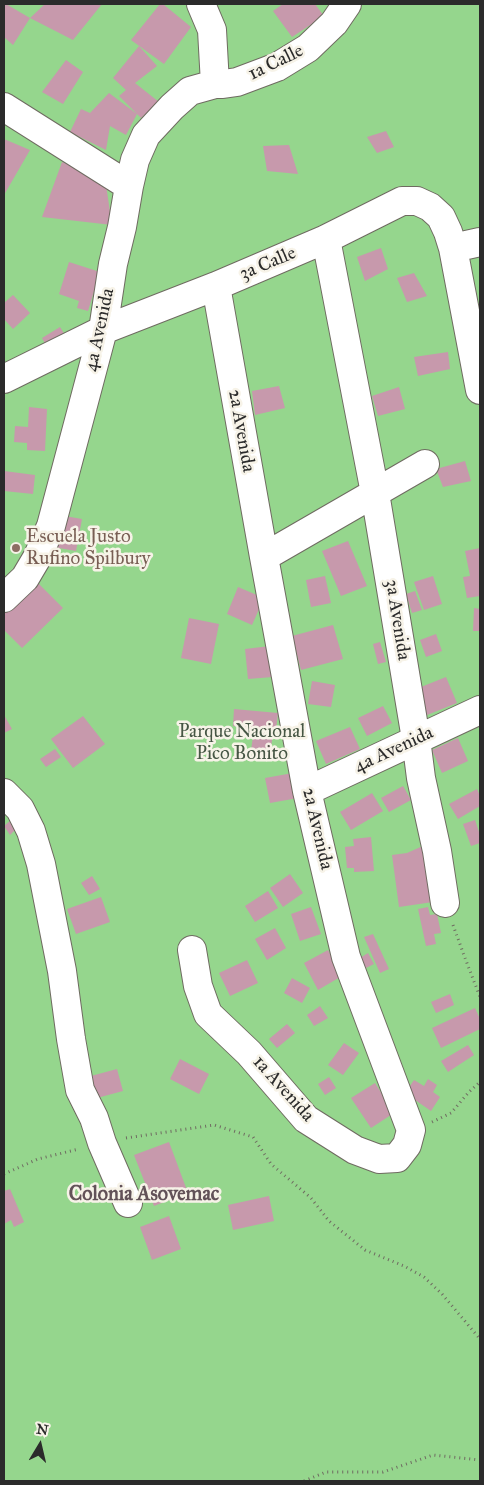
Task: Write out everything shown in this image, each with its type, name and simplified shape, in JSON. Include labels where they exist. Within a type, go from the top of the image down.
[{"type":"street","points":[[201,4],[212,30],[215,84]]},
{"type":"street","name":"1a Calle","points":[[215,84],[237,82],[277,67],[308,48],[334,22],[347,4]]},
{"type":"street","name":"4a Avenida","points":[[4,598],[25,578],[38,556],[51,526],[103,330],[113,264],[135,160],[146,135],[172,106],[190,91],[215,84]]},
{"type":"street","points":[[4,107],[129,186]]},
{"type":"street","name":"3a Calle","points":[[103,330],[216,286],[326,239],[402,202],[417,201],[430,207],[441,217],[453,248]]},
{"type":"street","name":"3a Avenida","points":[[326,239],[375,493],[421,778],[437,851],[445,903]]},
{"type":"street","points":[[480,242],[453,248],[480,390]]},
{"type":"street","name":"2a Avenida","points":[[216,286],[308,791],[346,957],[410,1130]]},
{"type":"street","points":[[4,379],[103,330]]},
{"type":"street","points":[[264,557],[425,464]]},
{"type":"street","name":"4a Avenida","points":[[308,791],[480,710]]},
{"type":"street","points":[[4,793],[20,809],[31,831],[41,864],[62,971],[80,1090],[94,1118],[102,1143],[128,1203]]},
{"type":"street","name":"1a Avenida","points":[[192,950],[198,986],[208,1014],[249,1053],[306,1120],[355,1150],[379,1159],[397,1158],[407,1145],[410,1130]]},
{"type":"path","points":[[445,903],[480,997]]},
{"type":"path","points":[[410,1130],[451,1113],[480,1082]]},
{"type":"path","points":[[4,1174],[38,1159],[135,1137],[214,1126],[253,1137],[271,1164],[311,1198],[329,1221],[365,1250],[404,1266],[424,1277],[442,1294],[480,1339]]},
{"type":"path","points":[[304,1481],[326,1472],[383,1472],[433,1454],[480,1460]]},
{"type":"green space","name":"Parque Nacional Pico Bonito","points":[[4,4],[480,4],[480,1481],[4,1481]]},
{"type":"building","points":[[4,4],[30,18],[13,45],[4,37]]},
{"type":"building","points":[[45,4],[102,4],[73,40],[30,18]]},
{"type":"building","points":[[160,4],[163,4],[191,27],[164,64],[131,40]]},
{"type":"building","points":[[283,4],[315,4],[324,16],[292,37],[273,11]]},
{"type":"building","points":[[139,46],[157,66],[135,83],[159,102],[141,118],[119,96],[126,90],[113,78]]},
{"type":"building","points":[[66,60],[83,72],[63,104],[42,92]]},
{"type":"building","points":[[109,93],[137,114],[126,135],[110,126],[106,150],[70,132],[81,109],[90,113]]},
{"type":"building","points":[[386,131],[394,147],[377,153],[367,137]]},
{"type":"building","points":[[4,139],[30,150],[4,195]]},
{"type":"building","points":[[289,145],[298,174],[267,171],[263,146]]},
{"type":"building","points":[[62,162],[105,178],[112,225],[42,217]]},
{"type":"building","points":[[381,248],[388,269],[365,281],[357,257]]},
{"type":"building","points":[[69,262],[100,272],[88,311],[77,308],[79,301],[59,294]]},
{"type":"building","points":[[414,273],[427,296],[407,302],[397,278]]},
{"type":"building","points":[[13,295],[30,313],[13,329],[4,319],[4,303]]},
{"type":"building","points":[[60,327],[65,335],[47,347],[42,338]]},
{"type":"building","points":[[448,352],[450,369],[418,376],[414,357]]},
{"type":"building","points":[[279,386],[285,408],[255,415],[252,391]]},
{"type":"building","points":[[399,387],[405,409],[378,416],[372,396]]},
{"type":"building","points":[[29,407],[47,409],[45,451],[27,450],[27,443],[14,442],[15,426],[28,427]]},
{"type":"building","points":[[465,461],[471,481],[443,487],[436,469]]},
{"type":"building","points":[[4,471],[35,475],[33,494],[4,491]]},
{"type":"building","points":[[59,515],[82,519],[76,551],[53,547]]},
{"type":"building","points":[[348,541],[367,586],[341,596],[322,551]]},
{"type":"building","points":[[480,548],[480,596],[467,598],[463,577],[470,576],[465,551]]},
{"type":"building","points":[[325,576],[331,603],[311,607],[306,580]]},
{"type":"building","points":[[433,576],[442,604],[424,610],[414,582]]},
{"type":"building","points":[[33,578],[63,608],[22,648],[4,630],[4,608]]},
{"type":"building","points":[[238,587],[264,598],[252,625],[227,614]]},
{"type":"building","points":[[415,591],[422,610],[412,613],[406,594]]},
{"type":"building","points":[[474,608],[480,609],[480,631],[473,631]]},
{"type":"building","points":[[189,618],[219,624],[211,664],[181,658]]},
{"type":"building","points":[[333,625],[343,659],[301,670],[292,636]]},
{"type":"building","points":[[436,634],[442,651],[426,657],[420,640]]},
{"type":"building","points":[[380,642],[386,662],[378,664],[373,644]]},
{"type":"building","points":[[270,646],[273,677],[248,679],[245,649]]},
{"type":"building","points":[[446,677],[457,703],[422,717],[416,689]]},
{"type":"building","points":[[312,681],[335,685],[331,707],[308,704]]},
{"type":"building","points":[[383,706],[392,723],[367,736],[358,718]]},
{"type":"building","points":[[234,709],[278,713],[276,730],[233,726]]},
{"type":"building","points":[[4,715],[12,729],[4,733]]},
{"type":"building","points":[[83,716],[105,744],[73,768],[51,739]]},
{"type":"building","points":[[350,727],[360,749],[326,764],[316,741]]},
{"type":"building","points":[[254,730],[273,734],[270,753],[251,750]]},
{"type":"building","points":[[458,738],[468,761],[442,773],[432,750]]},
{"type":"building","points":[[55,749],[61,757],[46,767],[40,759]]},
{"type":"building","points":[[293,773],[298,798],[270,803],[265,778]]},
{"type":"building","points":[[403,786],[411,800],[389,812],[381,798]]},
{"type":"building","points":[[477,789],[480,796],[480,806],[458,819],[449,804]]},
{"type":"building","points":[[372,793],[383,811],[351,830],[340,812]]},
{"type":"building","points":[[11,820],[18,827],[10,835],[4,826]]},
{"type":"building","points":[[475,820],[480,835],[480,843],[471,846],[463,824]]},
{"type":"building","points":[[371,837],[374,871],[354,872],[354,868],[347,868],[345,847],[354,846],[353,839]]},
{"type":"building","points":[[425,845],[433,902],[399,907],[392,855],[407,853]]},
{"type":"building","points":[[290,874],[303,893],[283,907],[270,888]]},
{"type":"building","points":[[92,876],[100,889],[89,895],[81,883]]},
{"type":"building","points":[[268,891],[278,908],[255,922],[245,906]]},
{"type":"building","points":[[101,897],[110,922],[76,934],[67,909]]},
{"type":"building","points":[[311,907],[321,934],[300,941],[291,914]]},
{"type":"building","points":[[428,907],[430,915],[437,914],[441,933],[434,934],[436,944],[426,946],[418,909]]},
{"type":"building","points":[[275,928],[286,948],[267,960],[255,939]]},
{"type":"building","points":[[373,934],[389,969],[380,973],[364,937]]},
{"type":"building","points":[[328,950],[342,976],[318,990],[304,963]]},
{"type":"building","points":[[368,953],[374,964],[366,968],[360,958]]},
{"type":"building","points":[[247,960],[258,983],[230,996],[219,973]]},
{"type":"building","points":[[292,978],[310,988],[302,1003],[284,993]]},
{"type":"building","points":[[450,994],[454,1005],[436,1013],[431,1002]]},
{"type":"building","points":[[320,1006],[328,1018],[314,1026],[307,1015]]},
{"type":"building","points":[[475,1008],[480,1019],[480,1029],[441,1048],[432,1028]]},
{"type":"building","points":[[287,1024],[295,1033],[277,1048],[269,1039]]},
{"type":"building","points":[[344,1043],[359,1053],[343,1075],[328,1065]]},
{"type":"building","points":[[468,1045],[474,1055],[448,1072],[441,1061]]},
{"type":"building","points":[[180,1059],[209,1074],[199,1094],[170,1079]]},
{"type":"building","points":[[117,1069],[123,1091],[97,1098],[91,1076]]},
{"type":"building","points":[[329,1077],[336,1088],[325,1095],[318,1084]]},
{"type":"building","points":[[428,1079],[437,1085],[433,1092],[440,1097],[431,1111],[405,1093],[414,1080],[424,1086]]},
{"type":"building","points":[[375,1083],[394,1113],[371,1128],[351,1098]]},
{"type":"building","points":[[169,1142],[188,1193],[154,1206],[134,1155]]},
{"type":"building","points":[[10,1189],[24,1222],[14,1227],[11,1220],[4,1224],[4,1191]]},
{"type":"building","points":[[269,1196],[274,1221],[233,1230],[228,1205]]},
{"type":"building","points":[[169,1216],[181,1249],[152,1260],[140,1227]]},
{"type":"place","name":"Escuela Justo Rufino Spilbury","points":[[16,548]]},
{"type":"district","name":"Colonia Asovemac","points":[[144,1195]]}]
